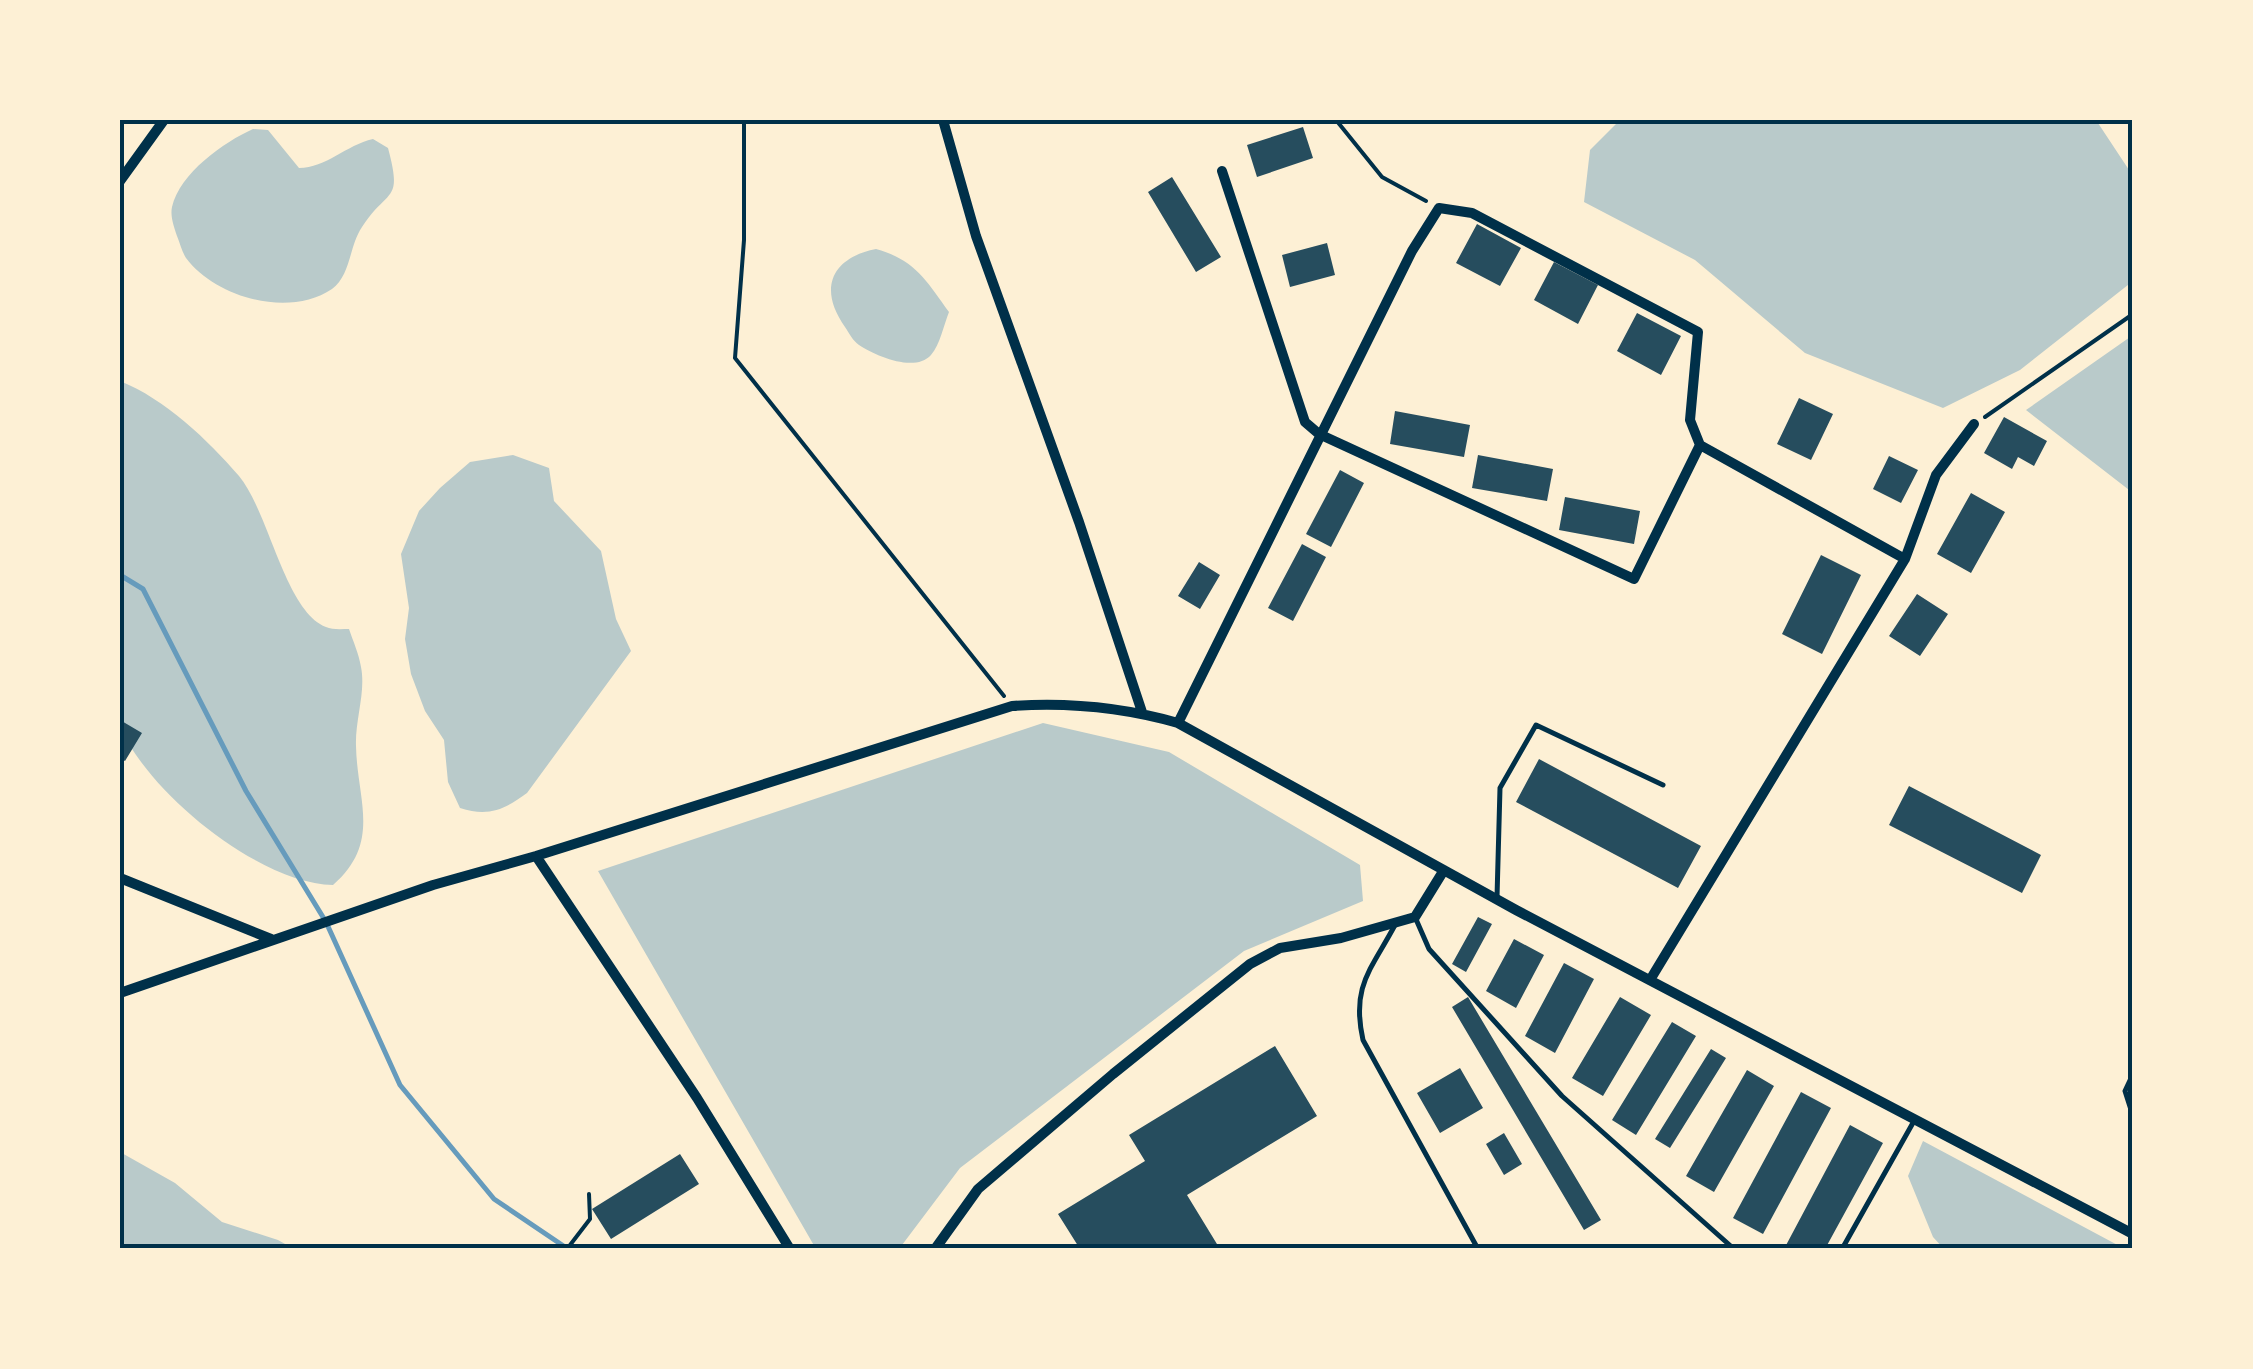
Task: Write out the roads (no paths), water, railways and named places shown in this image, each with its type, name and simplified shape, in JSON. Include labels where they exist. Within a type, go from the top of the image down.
[{"type":"street","points":[[120,180],[164,120]]},
{"type":"street","points":[[943,120],[976,236],[1079,522],[1142,712]]},
{"type":"street","points":[[1222,170],[1305,422],[1319,434],[1634,580],[1700,445]]},
{"type":"street","points":[[1178,723],[1412,251],[1440,208],[1472,212],[1698,332],[1690,420],[1700,445],[1905,559]]},
{"type":"street","points":[[1650,980],[1905,559],[1936,474],[1974,424]]},
{"type":"street","points":[[120,993],[433,884],[536,856],[1012,706],[1058,703],[1142,712],[1178,723],[1497,900],[2133,1234]]},
{"type":"street","points":[[536,856],[697,1098],[790,1249]]},
{"type":"street","points":[[935,1249],[978,1188],[1250,964],[1280,948],[1341,938],[1416,917],[1444,870]]},
{"type":"street","points":[[120,878],[272,940]]},
{"type":"lane","points":[[1497,900],[1500,788],[1536,726],[1663,786]]},
{"type":"lane","points":[[1416,917],[1429,949],[1562,1096],[1734,1249]]},
{"type":"lane","points":[[1396,922],[1359,992],[1358,1017],[1363,1040],[1478,1249]]},
{"type":"lane","points":[[2133,1074],[2124,1091],[2133,1116]]},
{"type":"lane","points":[[1842,1249],[1914,1120]]},
{"type":"waterway","points":[[120,575],[143,589],[246,791],[326,922],[400,1085],[494,1199],[568,1249]]}]
